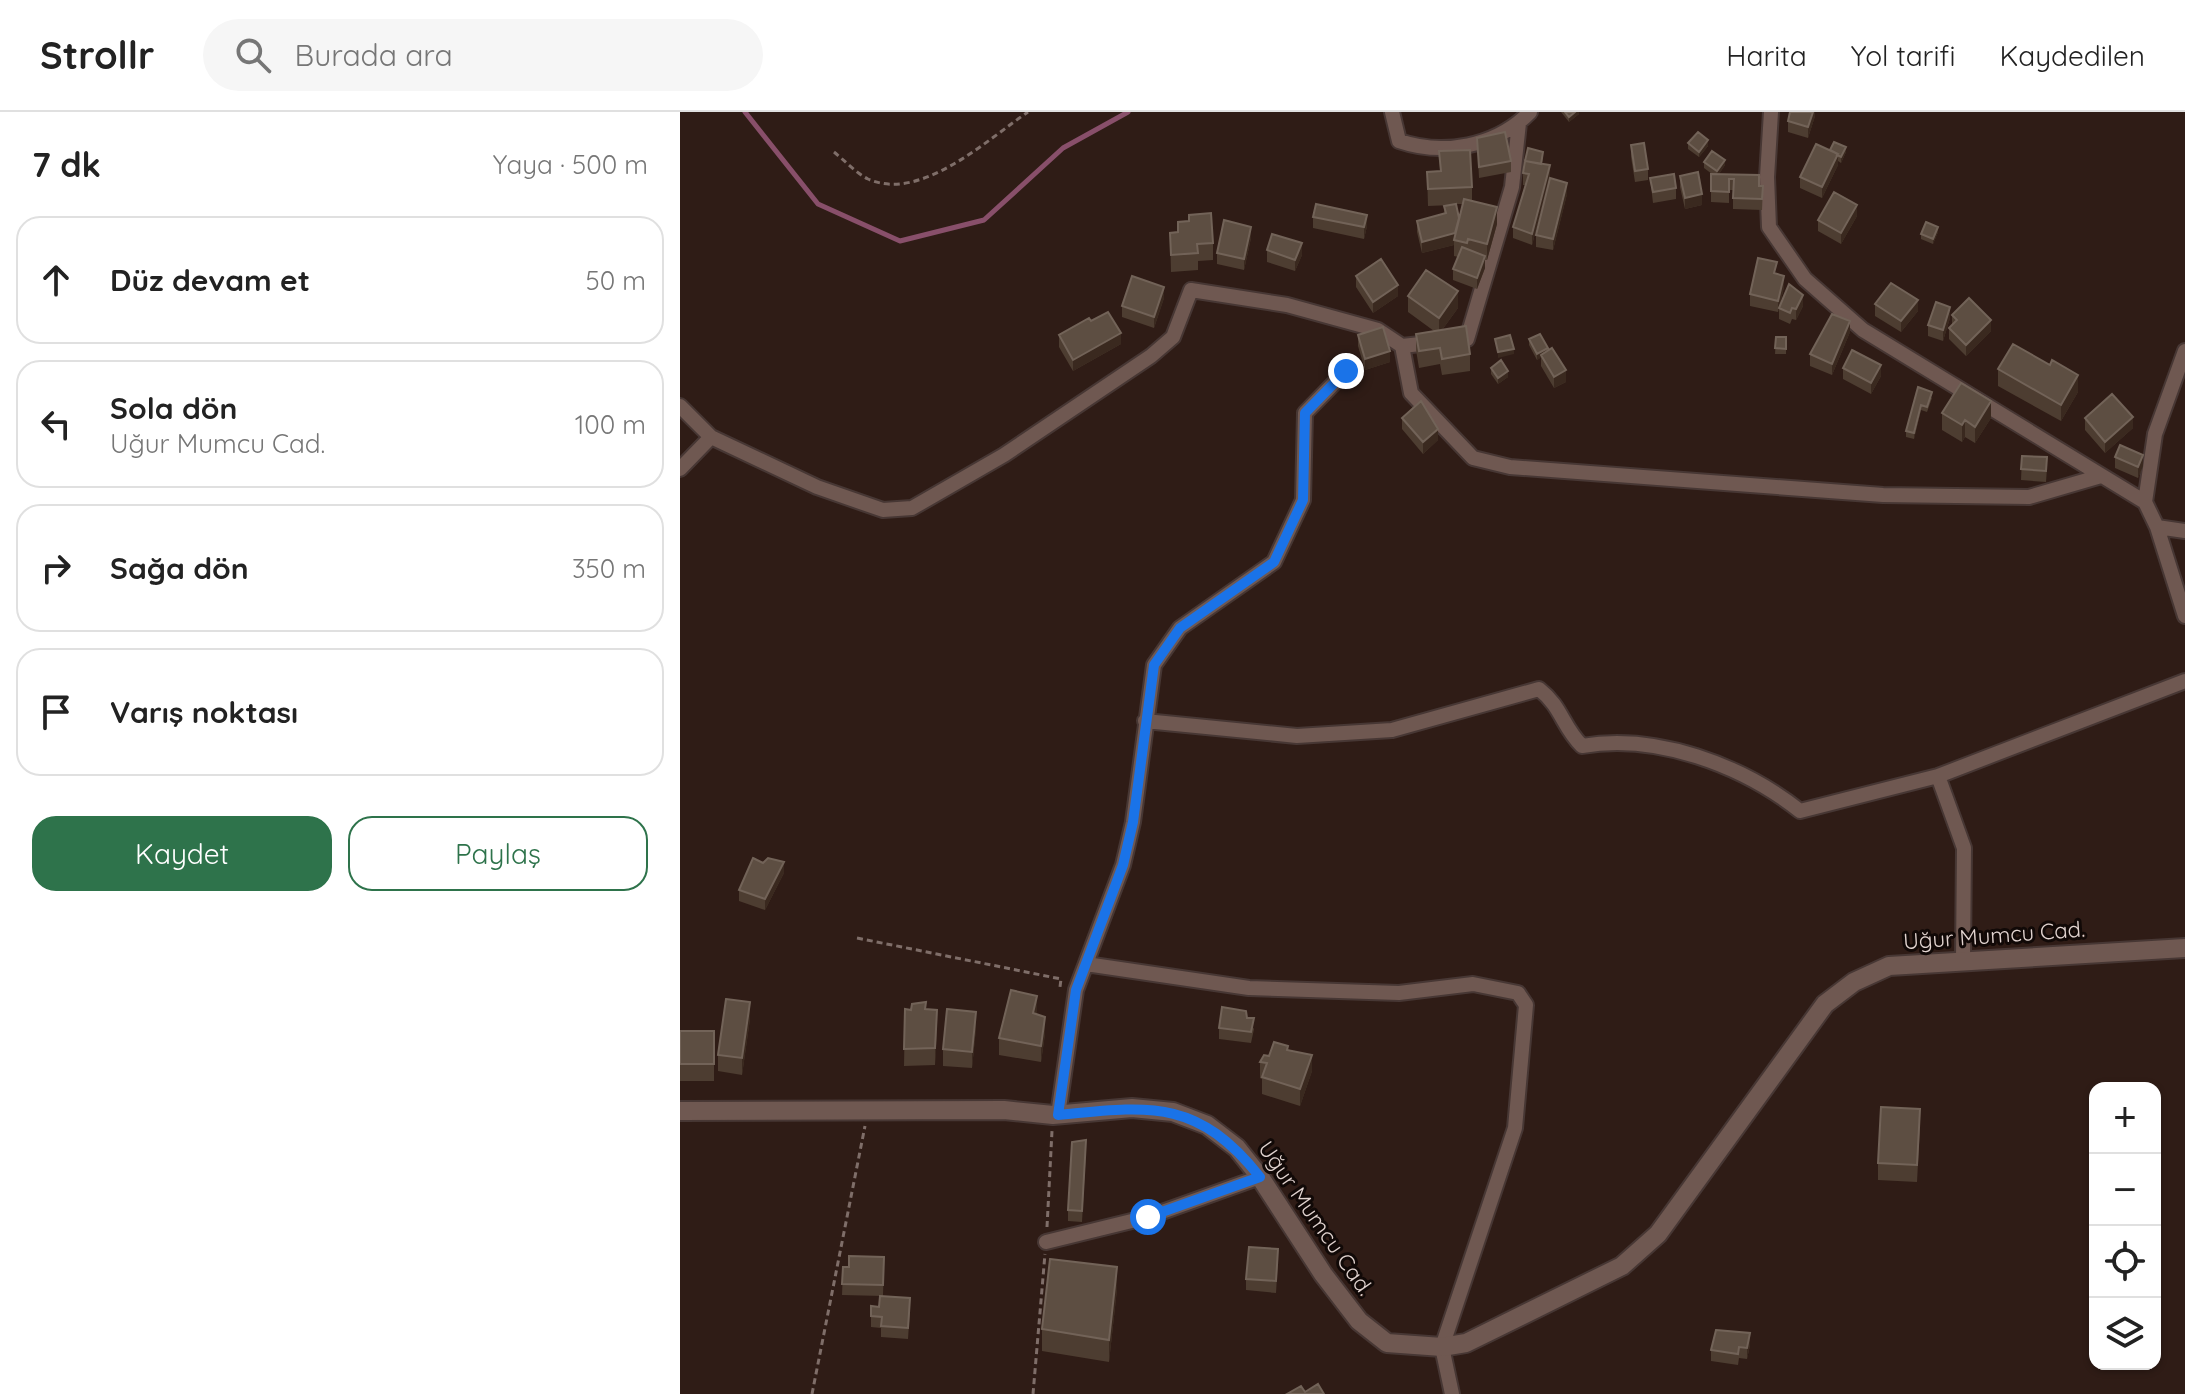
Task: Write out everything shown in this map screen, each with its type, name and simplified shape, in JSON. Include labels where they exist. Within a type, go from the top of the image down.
[{"type":"street","points":[[1392,112],[1399,141],[1443,151],[1471,146],[1519,123],[1530,112]]},
{"type":"street","points":[[1771,112],[1767,177],[1769,227],[1805,279],[1863,330],[2145,502],[2157,527],[2185,616]]},
{"type":"street","points":[[680,406],[711,437],[817,487],[883,510],[912,508],[1004,455],[1151,356],[1173,337],[1191,290],[1287,305],[1378,330],[1402,346],[1467,339],[1512,187],[1519,123]]},
{"type":"street","points":[[1402,346],[1411,393],[1473,458],[1510,467],[1883,495],[2029,497],[2101,476]]},
{"type":"street","points":[[2145,502],[2155,434],[2185,351]]},
{"type":"street","points":[[1058,1115],[1076,990],[1123,865],[1133,822],[1154,665],[1180,628],[1274,562],[1303,500],[1305,413],[1346,371]]},
{"type":"street","points":[[680,469],[711,437]]},
{"type":"street","points":[[2157,527],[2185,531]]},
{"type":"street","points":[[1145,721],[1297,736],[1392,730],[1539,689],[1558,704],[1566,730],[1582,746],[1615,740],[1677,750],[1770,787],[1800,811],[1938,776],[2185,681]]},
{"type":"street","points":[[1938,776],[1964,848],[1963,959]]},
{"type":"street","name":"Uğur Mumcu Cad.","points":[[680,1111],[1004,1110],[1058,1115],[1132,1108],[1173,1112],[1217,1133],[1237,1148],[1359,1321],[1387,1343],[1442,1347],[1466,1343],[1622,1266],[1658,1234],[1825,1004],[1854,982],[1889,966],[1963,959],[2185,948]]},
{"type":"street","points":[[1086,964],[1249,988],[1399,993],[1473,984],[1518,993],[1526,1005],[1515,1128],[1442,1347],[1452,1394]]},
{"type":"street","points":[[1046,1242],[1148,1217],[1260,1177]]},
{"type":"path","points":[[834,152],[868,179],[895,184],[967,158],[1028,112]]},
{"type":"path","points":[[857,938],[1061,979],[1060,994]]},
{"type":"path","points":[[812,1394],[868,1110]]},
{"type":"building","points":[[1790,112],[1813,112],[1808,127],[1788,121]]},
{"type":"building","points":[[1505,132],[1511,161],[1479,167],[1477,138]]},
{"type":"building","points":[[1698,132],[1708,140],[1699,152],[1688,143]]},
{"type":"building","points":[[1834,142],[1846,147],[1841,157],[1830,150]]},
{"type":"building","points":[[1644,143],[1648,169],[1635,171],[1631,145]]},
{"type":"building","points":[[1816,144],[1838,154],[1822,187],[1800,177]]},
{"type":"building","points":[[1528,148],[1543,152],[1541,164],[1525,161]]},
{"type":"building","points":[[1470,150],[1472,187],[1428,189],[1427,172],[1441,171],[1439,151]]},
{"type":"building","points":[[1712,151],[1725,160],[1717,171],[1704,162]]},
{"type":"building","points":[[1525,161],[1550,165],[1532,234],[1513,227],[1529,174],[1523,173]]},
{"type":"building","points":[[1698,172],[1702,194],[1685,198],[1680,176]]},
{"type":"building","points":[[1674,174],[1676,188],[1653,192],[1650,178]]},
{"type":"building","points":[[1711,174],[1759,175],[1759,186],[1763,186],[1762,199],[1733,198],[1734,179],[1729,179],[1729,192],[1711,191]]},
{"type":"building","points":[[1550,178],[1567,183],[1553,239],[1536,235]]},
{"type":"building","points":[[1834,192],[1857,205],[1841,233],[1818,220]]},
{"type":"building","points":[[1464,199],[1497,207],[1487,244],[1468,239],[1467,243],[1454,240]]},
{"type":"building","points":[[1316,204],[1367,215],[1364,227],[1313,217]]},
{"type":"building","points":[[1456,204],[1459,218],[1455,233],[1422,242],[1417,221],[1446,213],[1444,206]]},
{"type":"building","points":[[1211,213],[1213,243],[1197,244],[1198,253],[1171,255],[1170,233],[1178,232],[1178,222],[1189,221],[1189,215]]},
{"type":"building","points":[[1224,220],[1251,227],[1244,259],[1217,253]]},
{"type":"building","points":[[1926,222],[1938,227],[1933,239],[1921,234]]},
{"type":"building","points":[[1272,234],[1302,243],[1295,260],[1267,250]]},
{"type":"building","points":[[1462,247],[1485,256],[1477,278],[1453,269]]},
{"type":"building","points":[[1758,258],[1777,262],[1774,273],[1784,276],[1778,301],[1750,294]]},
{"type":"building","points":[[1381,259],[1398,285],[1373,302],[1356,276]]},
{"type":"building","points":[[1426,270],[1458,291],[1439,318],[1408,296]]},
{"type":"building","points":[[1132,276],[1164,287],[1154,317],[1122,306]]},
{"type":"building","points":[[1891,283],[1918,300],[1901,321],[1875,304]]},
{"type":"building","points":[[1789,284],[1803,295],[1796,309],[1792,308],[1790,313],[1779,308]]},
{"type":"building","points":[[1969,298],[1991,320],[1966,345],[1949,328],[1957,320],[1952,315]]},
{"type":"building","points":[[1936,302],[1950,307],[1943,330],[1928,325]]},
{"type":"building","points":[[1108,312],[1121,333],[1073,360],[1059,335],[1089,318],[1091,321]]},
{"type":"building","points":[[1832,314],[1850,321],[1832,364],[1810,354]]},
{"type":"building","points":[[1466,326],[1470,354],[1442,359],[1440,348],[1419,351],[1416,334]]},
{"type":"building","points":[[1383,327],[1390,351],[1365,359],[1358,335]]},
{"type":"building","points":[[1540,334],[1548,348],[1537,354],[1529,339]]},
{"type":"building","points":[[1510,335],[1514,349],[1498,352],[1495,339]]},
{"type":"building","points":[[1776,337],[1786,337],[1786,349],[1775,348]]},
{"type":"building","points":[[2013,344],[2050,365],[2052,360],[2078,375],[2061,405],[1998,369]]},
{"type":"building","points":[[1552,348],[1566,370],[1554,377],[1541,355]]},
{"type":"building","points":[[1852,350],[1881,365],[1871,383],[1843,368]]},
{"type":"building","points":[[1501,360],[1508,371],[1498,378],[1491,368]]},
{"type":"building","points":[[1961,383],[1991,401],[1975,427],[1965,420],[1962,425],[1942,413]]},
{"type":"building","points":[[1918,387],[1932,392],[1927,407],[1921,405],[1914,433],[1906,431]]},
{"type":"building","points":[[2112,394],[2133,417],[2105,442],[2085,418]]},
{"type":"building","points":[[1421,401],[1438,429],[1423,442],[1402,418]]},
{"type":"building","points":[[2120,445],[2143,455],[2138,467],[2115,457]]},
{"type":"building","points":[[2022,456],[2047,457],[2046,471],[2021,469]]},
{"type":"building","points":[[753,858],[763,863],[768,858],[784,862],[765,899],[739,890]]},
{"type":"building","points":[[1011,990],[1037,996],[1033,1013],[1045,1017],[1041,1046],[999,1038]]},
{"type":"building","points":[[726,999],[750,1002],[742,1058],[718,1055]]},
{"type":"building","points":[[926,1002],[925,1009],[937,1010],[935,1048],[904,1049],[905,1009],[911,1010],[912,1004]]},
{"type":"building","points":[[1222,1007],[1246,1011],[1247,1018],[1254,1018],[1251,1032],[1219,1028]]},
{"type":"building","points":[[947,1009],[976,1012],[972,1052],[943,1049]]},
{"type":"building","points":[[680,1031],[714,1031],[714,1064],[680,1064]]},
{"type":"building","points":[[1274,1042],[1288,1046],[1287,1050],[1312,1055],[1300,1089],[1262,1077],[1267,1063],[1260,1062],[1264,1055],[1269,1056]]},
{"type":"building","points":[[1881,1107],[1920,1109],[1917,1165],[1878,1163]]},
{"type":"building","points":[[1086,1140],[1082,1211],[1068,1210],[1072,1142]]},
{"type":"building","points":[[1249,1247],[1278,1249],[1276,1281],[1246,1279]]},
{"type":"building","points":[[849,1256],[884,1257],[883,1285],[842,1284],[843,1267],[849,1267]]},
{"type":"building","points":[[1050,1259],[1117,1267],[1109,1340],[1042,1329]]},
{"type":"building","points":[[880,1296],[910,1298],[908,1328],[881,1326],[882,1317],[871,1316],[871,1306],[879,1307]]},
{"type":"building","points":[[1716,1330],[1750,1333],[1747,1348],[1739,1347],[1738,1354],[1711,1350]]},
{"type":"building","points":[[1318,1384],[1324,1394],[1287,1394],[1301,1386],[1305,1392]]},
{"type":"waterway","points":[[745,112],[818,204],[900,241],[984,220],[1063,148],[1128,112]]},
{"type":"route","points":[[1148,1217],[1260,1177],[1237,1148],[1207,1125],[1173,1112],[1132,1108],[1058,1115],[1076,990],[1123,865],[1133,822],[1154,665],[1180,628],[1274,562],[1303,500],[1305,413],[1346,371]]}]
